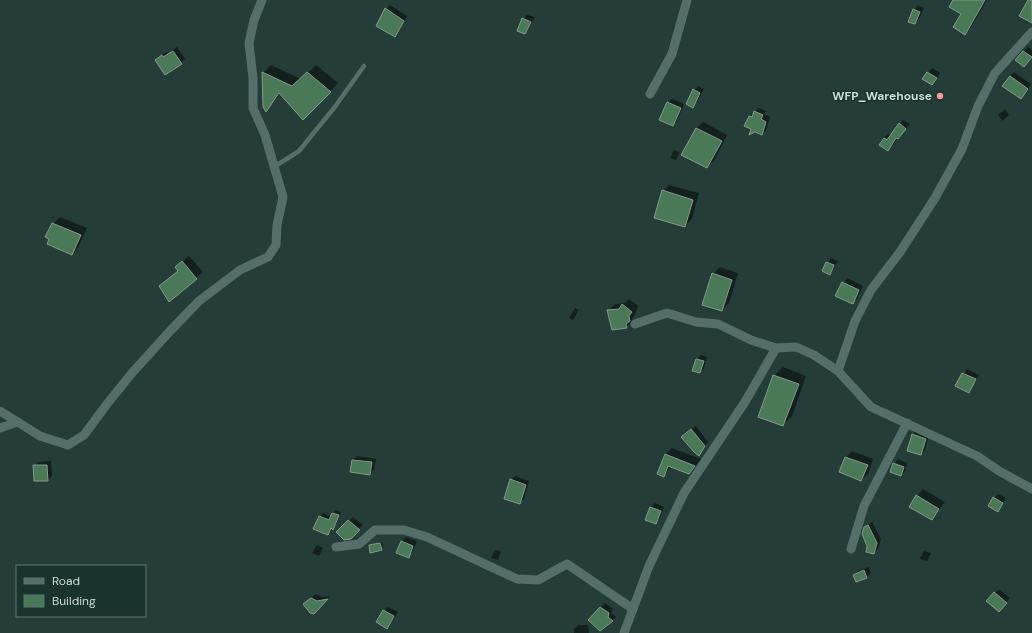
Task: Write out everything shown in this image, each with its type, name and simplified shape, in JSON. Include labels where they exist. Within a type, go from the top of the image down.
[{"type":"street","points":[[0,411],[40,436],[68,445],[84,435],[132,373],[199,301],[240,270],[268,257],[276,246],[277,224],[283,198],[265,135],[253,108],[253,78],[249,43],[254,20],[262,0]]},
{"type":"street","points":[[650,94],[672,54],[687,0]]},
{"type":"street","points":[[838,371],[855,321],[871,290],[900,252],[935,198],[962,149],[978,106],[995,74],[1032,32]]},
{"type":"street","points":[[635,324],[667,313],[696,322],[718,324],[751,340],[776,348],[796,347],[814,355],[838,371],[871,407],[977,456],[999,471],[1032,489]]},
{"type":"street","points":[[624,633],[649,566],[684,493],[745,402],[776,348]]},
{"type":"street","points":[[0,428],[18,422]]},
{"type":"street","points":[[851,549],[864,506],[907,423]]},
{"type":"street","points":[[336,547],[360,544],[375,530],[404,530],[427,537],[517,579],[538,580],[567,564],[633,609]]},
{"type":"lane","points":[[274,167],[299,151],[334,108],[364,66]]},
{"type":"building","points":[[953,0],[985,0],[965,35],[953,27],[961,14],[949,7]]},
{"type":"building","points":[[1028,0],[1032,0],[1032,23],[1019,16]]},
{"type":"building","points":[[385,8],[404,21],[395,37],[376,26]]},
{"type":"building","points":[[913,9],[920,12],[915,24],[908,22]]},
{"type":"building","points":[[522,18],[531,22],[525,34],[517,31]]},
{"type":"building","points":[[173,51],[182,64],[165,75],[155,60],[162,55],[163,57]]},
{"type":"building","points":[[1023,51],[1032,57],[1024,67],[1015,60]]},
{"type":"building","points":[[262,72],[292,86],[307,72],[331,92],[303,120],[279,93],[266,112],[263,107]]},
{"type":"building","points":[[927,72],[937,78],[932,85],[922,79]]},
{"type":"building","points":[[1010,76],[1028,89],[1021,99],[1002,86]]},
{"type":"building","points":[[693,89],[700,93],[693,108],[686,104]]},
{"type":"building","points":[[667,102],[681,108],[673,126],[659,120]]},
{"type":"building","points":[[754,111],[763,115],[761,119],[766,122],[762,135],[755,132],[749,135],[751,129],[744,126],[749,116],[752,117]]},
{"type":"building","points":[[899,123],[906,129],[898,139],[896,138],[888,151],[879,145],[884,138],[887,140]]},
{"type":"building","points":[[696,128],[722,141],[707,168],[681,155]]},
{"type":"building","points":[[662,190],[693,200],[685,227],[654,218]]},
{"type":"building","points":[[52,223],[81,235],[72,255],[47,244],[49,239],[45,237]]},
{"type":"building","points":[[182,261],[197,279],[169,302],[159,286],[178,271],[175,267]]},
{"type":"building","points":[[826,262],[834,265],[830,275],[822,271]]},
{"type":"building","points":[[712,273],[732,280],[722,311],[702,305]]},
{"type":"building","points":[[842,282],[859,290],[853,304],[835,296]]},
{"type":"building","points":[[622,304],[632,312],[629,316],[630,321],[626,324],[627,328],[612,330],[607,310],[619,309]]},
{"type":"building","points":[[696,359],[704,361],[700,373],[692,371]]},
{"type":"building","points":[[962,373],[976,379],[969,393],[955,386]]},
{"type":"building","points":[[773,375],[799,384],[783,426],[758,417]]},
{"type":"building","points":[[691,429],[705,446],[699,456],[681,437]]},
{"type":"building","points":[[912,434],[926,439],[921,455],[907,451]]},
{"type":"building","points":[[665,454],[695,466],[689,474],[668,466],[664,477],[657,474]]},
{"type":"building","points":[[845,457],[868,465],[861,481],[839,472]]},
{"type":"building","points":[[352,460],[372,462],[370,475],[350,472]]},
{"type":"building","points":[[893,463],[904,467],[901,476],[890,472]]},
{"type":"building","points":[[33,465],[47,465],[48,481],[34,481]]},
{"type":"building","points":[[510,479],[526,485],[520,504],[504,499]]},
{"type":"building","points":[[916,495],[939,509],[932,520],[909,507]]},
{"type":"building","points":[[993,497],[1003,503],[998,512],[988,506]]},
{"type":"building","points":[[650,507],[661,511],[656,524],[645,520]]},
{"type":"building","points":[[332,513],[339,515],[333,530],[331,528],[328,535],[313,529],[319,516],[329,520]]},
{"type":"building","points":[[348,520],[360,530],[351,539],[344,540],[336,532]]},
{"type":"building","points":[[868,525],[877,543],[874,554],[866,552],[867,546],[862,534],[864,527]]},
{"type":"building","points":[[401,541],[413,546],[409,558],[396,553]]},
{"type":"building","points":[[380,543],[382,550],[370,553],[369,545]]},
{"type":"building","points":[[864,570],[867,578],[856,582],[853,575]]},
{"type":"building","points":[[994,592],[1007,603],[999,612],[986,601]]},
{"type":"building","points":[[311,598],[317,601],[328,599],[314,614],[310,613],[303,604]]},
{"type":"building","points":[[600,607],[609,613],[608,617],[613,621],[600,631],[588,620]]},
{"type":"building","points":[[383,610],[394,616],[387,629],[376,622]]},
{"type":"place","name":"WFP_Warehouse","points":[[940,96]]}]
